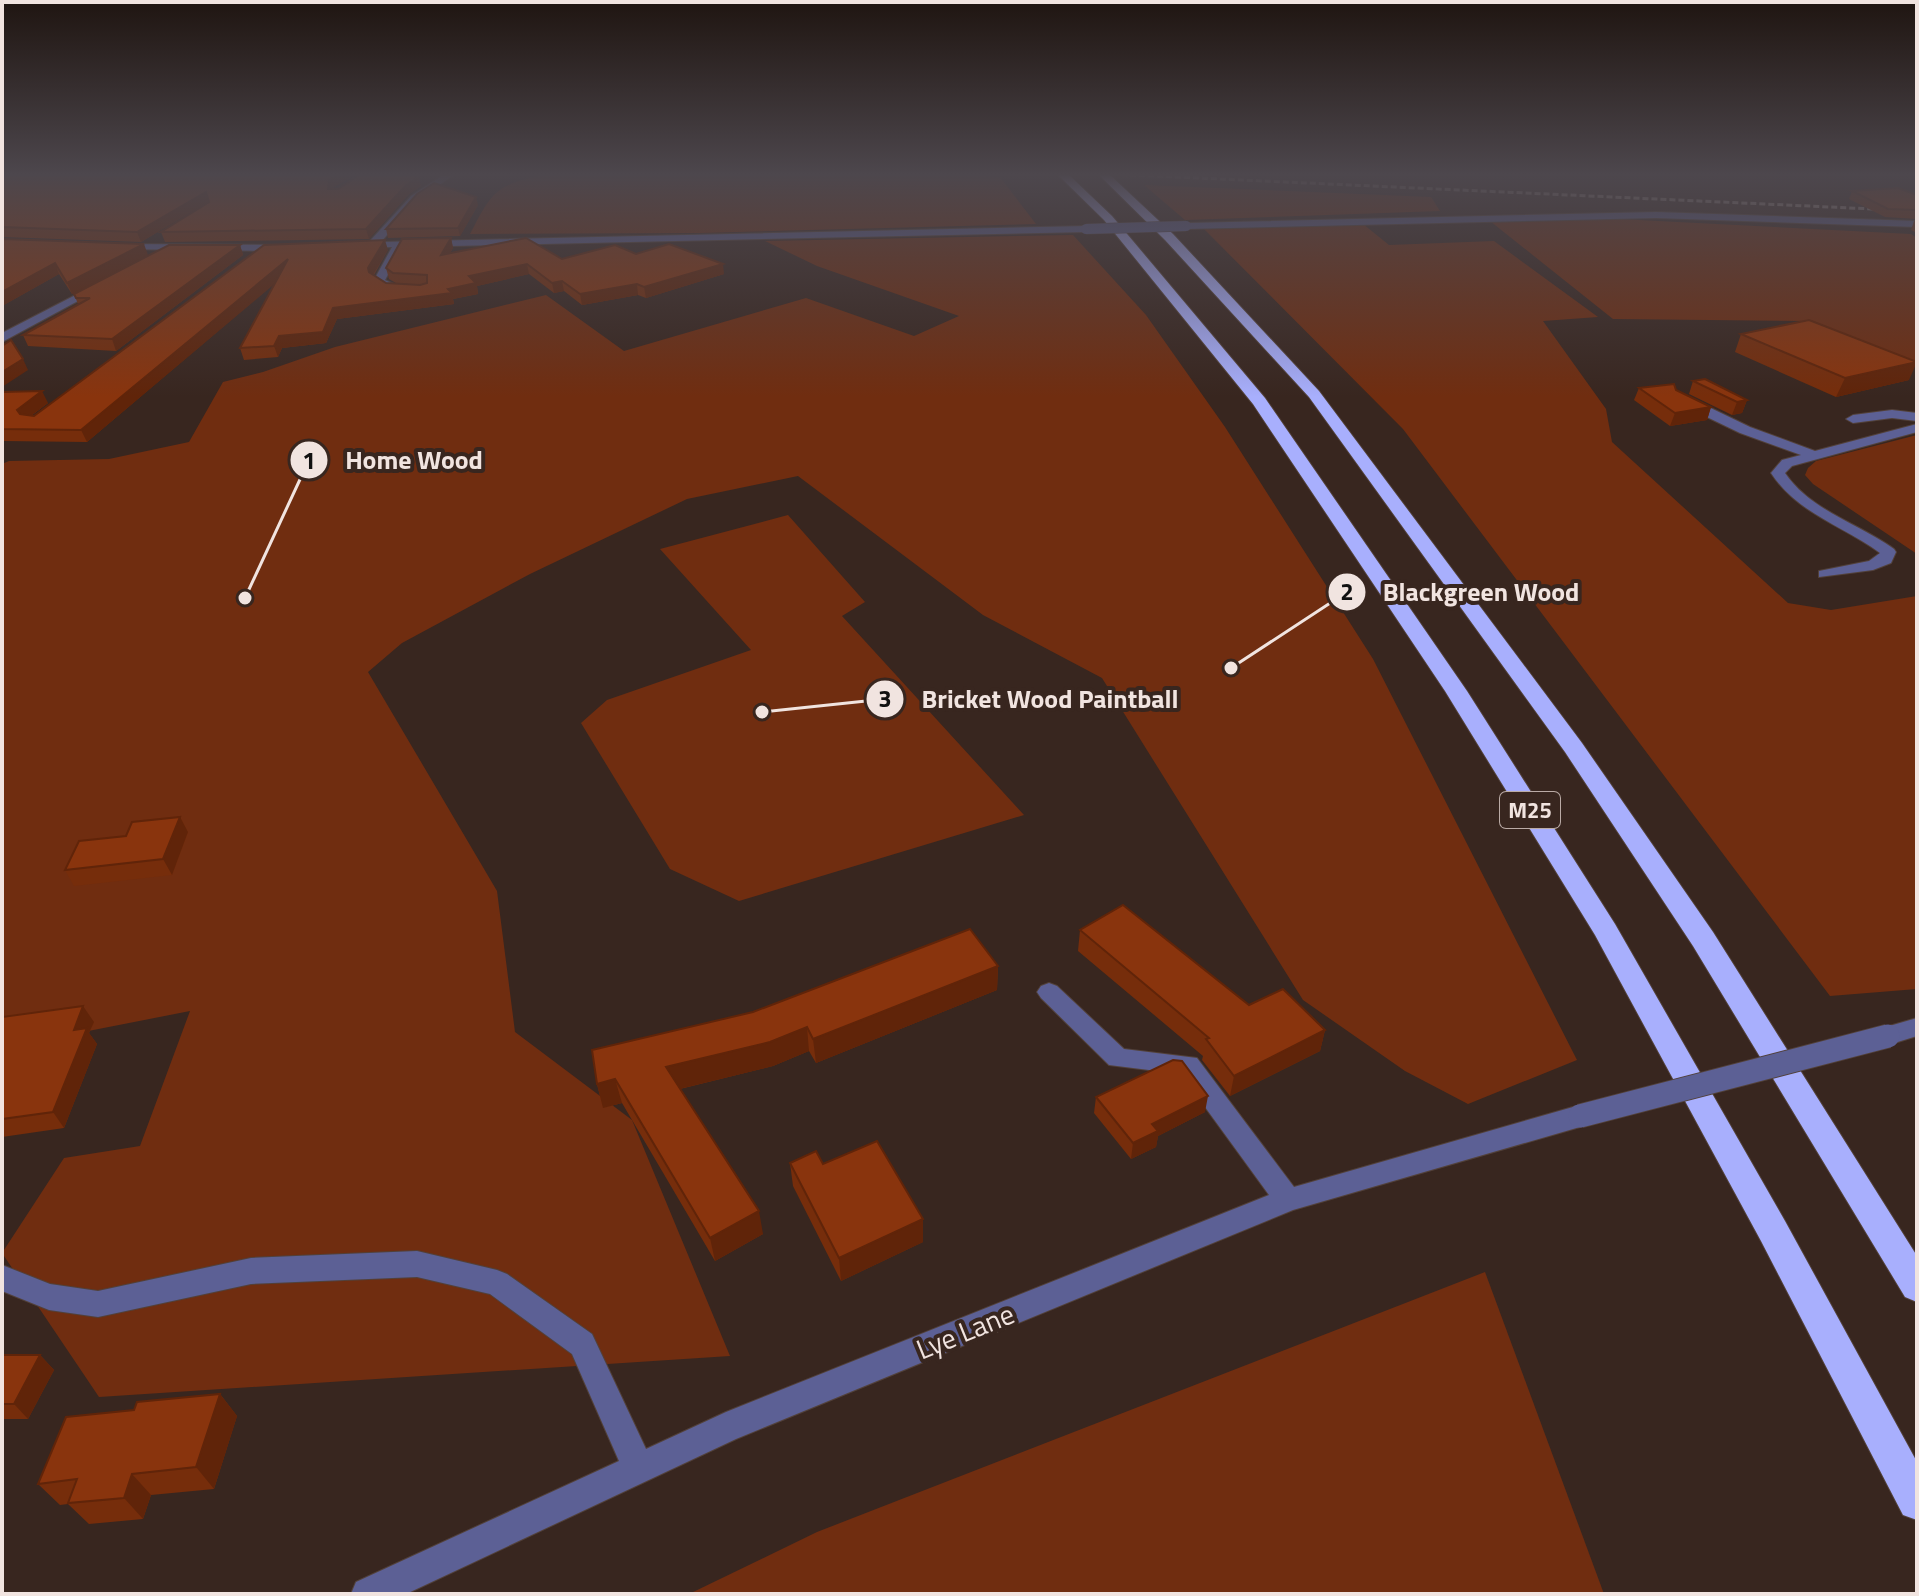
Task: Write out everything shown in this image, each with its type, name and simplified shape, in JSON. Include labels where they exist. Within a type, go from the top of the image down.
[{"type":"highway","name":"M25","points":[[1133,248],[1259,401],[1456,691],[1606,931],[1773,1231],[1917,1501]]},
{"type":"highway","points":[[1180,248],[1314,394],[1565,735],[1703,939],[1917,1286]]},
{"type":"street","points":[[156,248],[273,248]]},
{"type":"street","points":[[397,248],[379,280],[392,289],[412,290]]},
{"type":"street","points":[[143,264],[171,249]]},
{"type":"street","points":[[251,258],[263,249]]},
{"type":"street","points":[[2,338],[114,279]]},
{"type":"street","points":[[1678,397],[1745,430],[1816,456]]},
{"type":"street","points":[[1853,419],[1892,414],[1917,417]]},
{"type":"street","points":[[1825,574],[1873,565],[1885,560],[1888,552],[1784,486],[1778,473],[1787,463],[1917,428]]},
{"type":"street","points":[[1049,992],[1118,1058],[1188,1065],[1219,1099],[1249,1150],[1288,1200]]},
{"type":"street","name":"Lye Lane","points":[[368,1594],[726,1428],[1288,1200],[1457,1149],[1917,1027]]},
{"type":"street","points":[[2,1278],[49,1297],[98,1304],[251,1271],[417,1264],[497,1283],[582,1344],[639,1469]]},
{"type":"shaded area","points":[[781,248],[1085,248],[1146,315],[1225,427],[1373,659],[1577,1060],[1468,1104],[1405,1071],[1303,1000],[1102,678],[983,615],[798,476],[687,499],[530,574],[402,643],[368,672],[497,891],[515,1032],[632,1120],[730,1356],[99,1397],[2,1253],[64,1158],[140,1146],[190,1011],[2,1048],[2,464],[9,461],[109,459],[189,442],[223,382],[335,347],[546,295],[624,351],[806,298],[914,336],[959,316],[817,266]]},
{"type":"shaded area","points":[[1223,248],[1504,248],[1598,317],[1543,321],[1606,409],[1612,442],[1788,603],[1831,610],[1917,596],[1917,989],[1830,996],[1403,429]]},
{"type":"shaded area","points":[[1524,248],[1917,248],[1917,368],[1807,321],[1613,319]]},
{"type":"shaded area","points":[[1917,435],[1917,554],[1813,484],[1805,475],[1816,461]]},
{"type":"shaded area","points":[[788,515],[865,602],[842,616],[1024,815],[739,901],[670,869],[581,723],[607,700],[751,650],[660,549]]},
{"type":"shaded area","points":[[1485,1272],[1604,1594],[689,1594],[817,1532]]},
{"type":"building","points":[[2,248],[135,248],[67,283],[55,263],[2,292]]},
{"type":"building","points":[[162,248],[235,248],[112,339],[23,335],[90,298],[76,298],[74,294]]},
{"type":"building","points":[[259,248],[380,248],[368,268],[369,272],[386,283],[427,283],[427,275],[393,273],[386,268],[397,248],[445,248],[441,255],[474,248],[544,248],[562,259],[602,248],[623,248],[636,254],[654,248],[681,248],[723,264],[644,287],[637,284],[580,294],[562,281],[552,283],[527,264],[469,276],[476,283],[448,289],[452,293],[333,308],[323,332],[279,336],[274,346],[240,348],[288,259],[81,430],[2,429],[2,392],[42,391],[17,410],[20,414],[34,416]]},
{"type":"building","points":[[1809,320],[1917,362],[1845,378],[1741,334]]},
{"type":"building","points":[[11,340],[23,359],[2,372],[2,346]]},
{"type":"building","points":[[1705,379],[1747,400],[1737,402],[1693,381]]},
{"type":"building","points":[[1674,384],[1676,390],[1711,407],[1675,413],[1639,388]]},
{"type":"building","points":[[180,817],[163,859],[65,870],[79,841],[126,836],[132,822]]},
{"type":"building","points":[[1123,905],[1249,1005],[1283,989],[1325,1030],[1234,1076],[1206,1039],[1209,1038],[1080,930]]},
{"type":"building","points":[[970,929],[998,966],[813,1039],[807,1027],[770,1042],[666,1067],[759,1211],[710,1238],[615,1079],[597,1084],[592,1050],[753,1012]]},
{"type":"building","points":[[83,1006],[74,1030],[87,1028],[53,1112],[2,1119],[2,1017]]},
{"type":"building","points":[[1173,1060],[1182,1061],[1208,1096],[1152,1124],[1158,1131],[1133,1143],[1096,1097]]},
{"type":"building","points":[[877,1141],[923,1219],[839,1258],[790,1163],[816,1151],[823,1164]]},
{"type":"building","points":[[2,1355],[40,1355],[14,1404],[2,1404]]},
{"type":"building","points":[[220,1394],[196,1467],[132,1474],[124,1498],[68,1503],[77,1479],[38,1484],[66,1417],[134,1410],[137,1402]]},
{"type":"place","name":"Home Wood","points":[[245,598]]},
{"type":"place","name":"Blackgreen Wood","points":[[1231,668]]},
{"type":"place","name":"Bricket Wood Paintball","points":[[762,712]]}]
